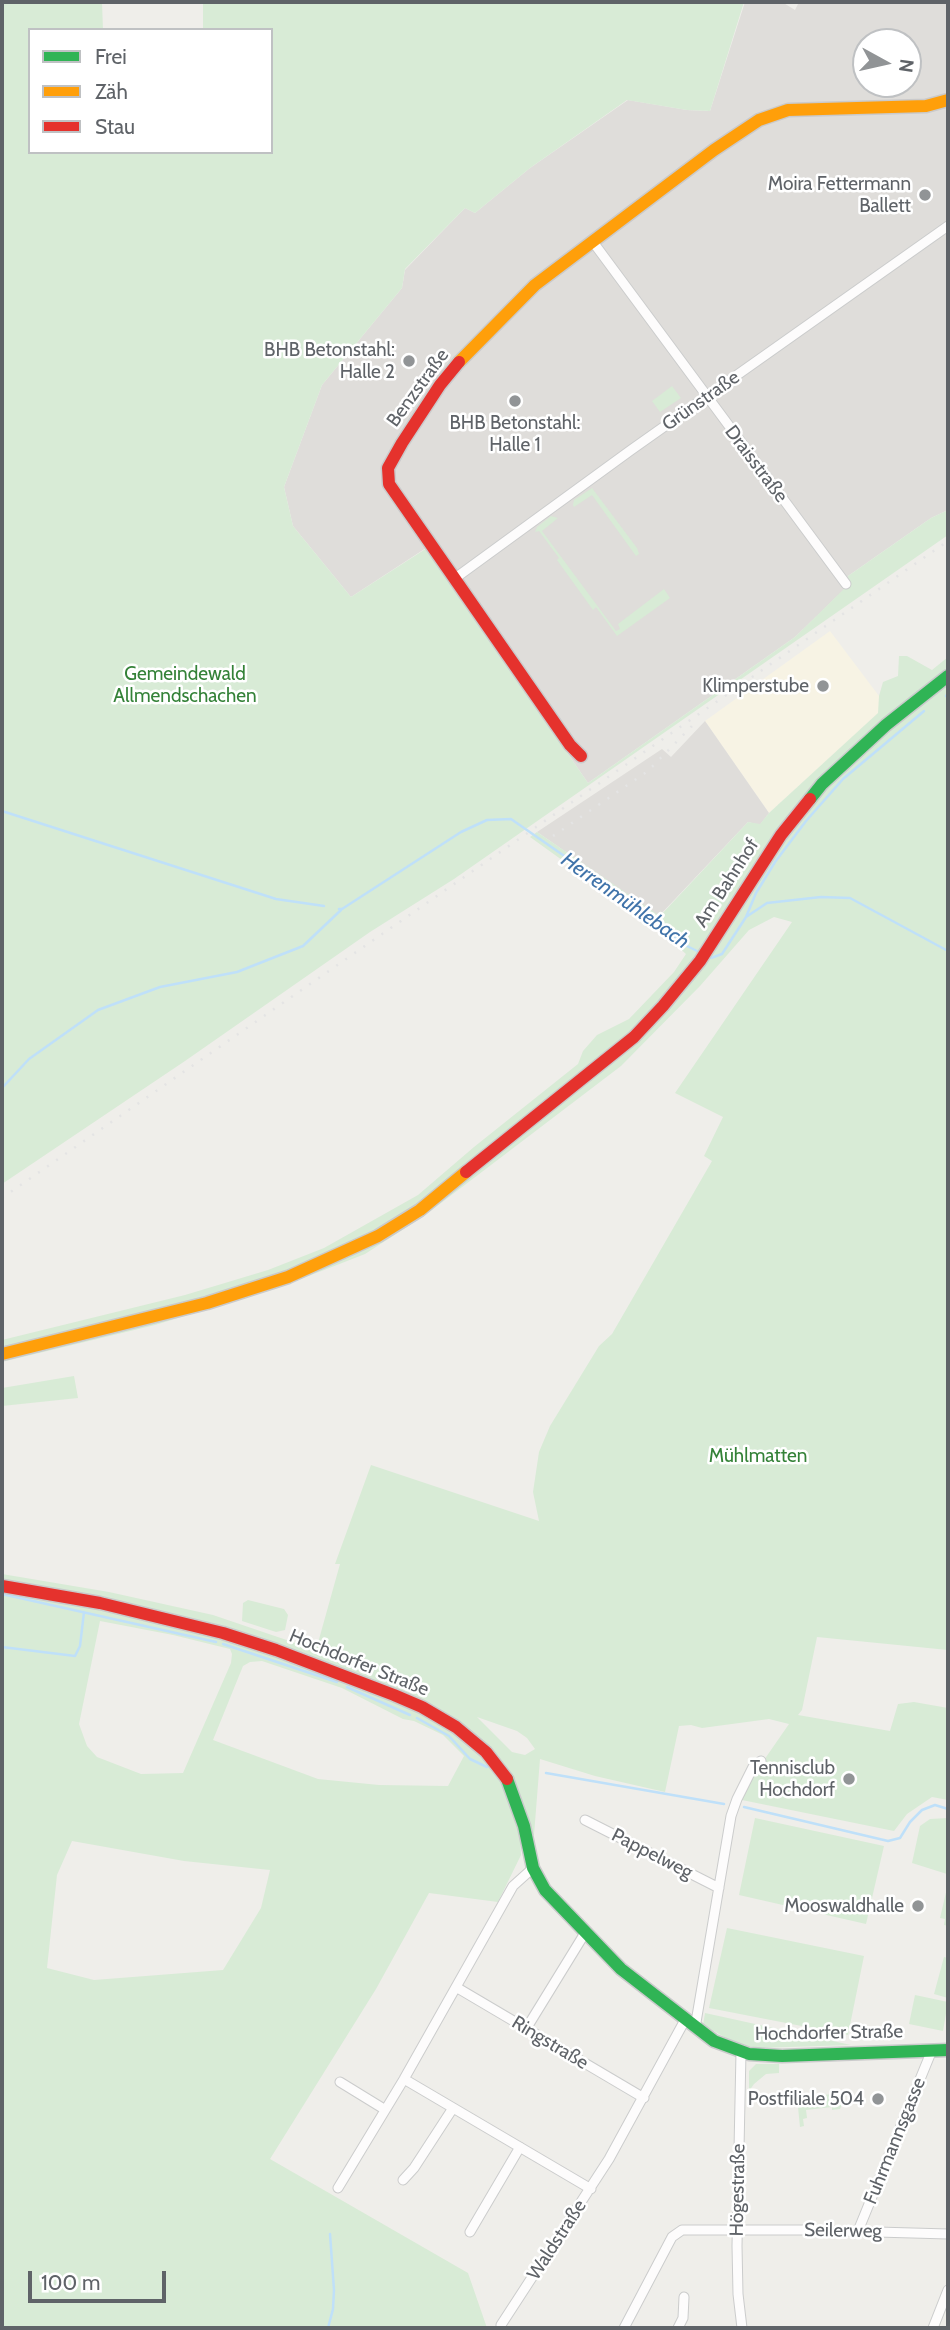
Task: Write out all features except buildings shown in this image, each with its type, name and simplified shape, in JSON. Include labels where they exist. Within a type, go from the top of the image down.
[{"type":"street","name":"Benzstraße","points":[[581,756],[570,745],[389,484],[388,468],[440,385],[467,352],[536,285],[714,150],[759,120],[788,110],[926,106],[948,100]]},
{"type":"street","name":"Grünstraße","points":[[454,579],[948,226]]},
{"type":"street","name":"Draisstraße","points":[[593,242],[846,584]]},
{"type":"street","name":"Am Bahnhof","points":[[2,1354],[207,1303],[288,1277],[378,1236],[419,1210],[634,1037],[702,957],[781,835],[822,784],[886,725],[948,676]]},
{"type":"street","name":"Hochdorfer Straße","points":[[2,1586],[100,1603],[223,1633],[318,1665],[422,1707],[474,1740],[508,1780],[524,1826],[533,1868],[545,1890],[621,1969],[714,2041],[741,2052],[782,2056],[948,2050]]},
{"type":"street","name":"Pappelweg","points":[[690,2024],[719,1888],[731,1816],[753,1767],[761,1761]]},
{"type":"street","name":"Pappelweg","points":[[585,1820],[719,1888]]},
{"type":"street","points":[[338,2188],[404,2079],[513,1886],[533,1868]]},
{"type":"street","points":[[526,2029],[585,1933]]},
{"type":"street","name":"Ringstraße","points":[[456,1987],[644,2098]]},
{"type":"street","points":[[591,2189],[690,2024]]},
{"type":"street","name":"Fuhrmannsgasse","points":[[858,2231],[932,2050]]},
{"type":"street","name":"Högestraße","points":[[741,2052],[737,2294],[742,2328]]},
{"type":"street","name":"Waldstraße","points":[[404,2079],[591,2189],[501,2325]]},
{"type":"street","points":[[340,2082],[384,2109]]},
{"type":"street","points":[[403,2180],[414,2168],[453,2108]]},
{"type":"street","points":[[470,2232],[520,2147]]},
{"type":"street","name":"Seilerweg","points":[[624,2328],[677,2232],[687,2229],[948,2235]]},
{"type":"street","points":[[933,2328],[948,2290]]},
{"type":"street","points":[[678,2328],[684,2318],[684,2297]]},
{"type":"shaded area","points":[[745,2],[782,2],[795,10],[799,2],[948,2],[948,510],[931,518],[848,576],[847,587],[795,637],[588,783],[426,548],[351,597],[293,526],[284,487],[322,385],[402,288],[405,270],[465,208],[475,213],[530,168],[628,100],[710,111]]},
{"type":"shaded area","points":[[830,631],[879,696],[879,713],[769,813],[705,721]]},
{"type":"shaded area","points":[[705,721],[769,813],[760,825],[748,822],[659,916],[537,832],[662,749],[671,757]]},
{"type":"green space","name":"Gemeindewald Allmendschachen","points":[[2,2],[102,2],[103,28],[28,28],[28,154],[273,154],[273,28],[203,28],[203,2],[744,2],[710,111],[627,100],[530,168],[475,213],[465,208],[405,269],[402,288],[322,385],[284,487],[293,526],[351,597],[427,548],[588,783],[795,637],[846,587],[848,576],[931,518],[948,510],[948,535],[454,879],[370,932],[2,1184]]},
{"type":"green space","points":[[672,386],[681,398],[660,412],[652,401]]},
{"type":"green space","points":[[592,488],[639,554],[636,556],[592,495],[574,507],[574,500]]},
{"type":"green space","points":[[551,516],[558,518],[542,531],[616,631],[620,629],[618,624],[664,589],[670,598],[617,636],[596,607],[593,610],[539,531],[535,532],[537,527]]},
{"type":"green space","name":"Mühlmatten","points":[[899,656],[907,656],[932,670],[948,657],[948,1650],[817,1637],[802,1710],[798,1715],[890,1731],[898,1704],[914,1702],[948,1708],[948,1800],[932,1797],[907,1814],[894,1831],[737,1799],[789,1724],[769,1719],[702,1728],[679,1726],[665,1792],[595,1776],[540,1759],[534,1835],[520,1836],[521,1855],[498,1902],[429,1893],[376,1989],[270,2159],[468,2273],[487,2328],[2,2328],[2,1574],[109,1592],[213,1615],[316,1650],[340,1564],[335,1564],[371,1465],[539,1521],[533,1492],[539,1452],[550,1426],[599,1346],[612,1334],[712,1161],[704,1156],[723,1117],[675,1093],[792,922],[774,917],[749,930],[700,986],[621,1066],[424,1216],[365,1254],[278,1288],[155,1325],[2,1362],[2,1340],[185,1295],[268,1270],[324,1248],[418,1195],[578,1064],[583,1051],[597,1035],[629,1019],[674,972],[686,954],[658,929],[530,837],[537,832],[660,916],[748,822],[760,824],[878,713],[883,682],[898,676]],"holes":[[[100,1621],[230,1649],[231,1663],[183,1773],[141,1774],[97,1757],[87,1746],[79,1724]],[[262,1661],[342,1688],[403,1719],[414,1721],[443,1735],[464,1756],[448,1786],[379,1785],[318,1779],[213,1740],[243,1666]],[[477,1717],[517,1731],[527,1738],[535,1749],[525,1755],[512,1752]],[[72,1841],[184,1861],[270,1870],[261,1908],[223,1970],[94,1980],[47,1968],[57,1875]]]},
{"type":"green space","points":[[74,1376],[78,1398],[2,1406],[2,1388]]},
{"type":"green space","points":[[248,1600],[284,1609],[288,1615],[285,1630],[276,1632],[242,1621],[243,1603]]},
{"type":"green space","points":[[755,1818],[884,1846],[866,1924],[739,1895]]},
{"type":"green space","points":[[948,1818],[948,1884],[947,1874],[912,1863],[920,1826],[930,1819]]},
{"type":"green space","points":[[948,1884],[948,1926],[944,1925],[945,1919],[940,1918]]},
{"type":"green space","points":[[727,1928],[864,1956],[848,2035],[709,2008]]},
{"type":"green space","points":[[944,1957],[948,1958],[948,1998],[934,1994]]},
{"type":"green space","points":[[915,1995],[948,2002],[943,2031],[909,2024]]},
{"type":"green space","points":[[705,2013],[851,2045],[757,2048],[735,2043],[703,2025]]},
{"type":"green space","points":[[756,2064],[779,2064],[779,2073],[766,2074],[749,2091],[749,2071]]},
{"type":"green space","points":[[847,2093],[840,2109],[832,2110],[832,2107],[806,2110],[807,2118],[803,2119],[804,2126],[800,2127],[797,2097]]},
{"type":"waterway","points":[[746,917],[756,893],[775,862],[806,821],[843,779],[924,711]]},
{"type":"waterway","name":"Herrenmühlebach","points":[[2,811],[276,899],[324,906]]},
{"type":"waterway","name":"Herrenmühlebach","points":[[339,909],[461,832],[487,820],[511,819],[609,887],[685,945],[701,953]]},
{"type":"waterway","name":"Herrenmühlebach","points":[[707,956],[711,958],[722,954],[746,917],[767,903],[821,897],[850,898],[948,951]]},
{"type":"waterway","points":[[2,1088],[29,1059],[98,1010],[160,987],[237,972],[303,946],[341,910]]},
{"type":"waterway","points":[[2,1594],[216,1642]]},
{"type":"waterway","points":[[2,1647],[75,1656],[80,1646],[84,1612]]},
{"type":"waterway","points":[[223,1644],[337,1682]]},
{"type":"waterway","points":[[347,1687],[410,1715]]},
{"type":"waterway","points":[[417,1718],[449,1736],[470,1759],[487,1767]]},
{"type":"waterway","points":[[546,1773],[724,1804]]},
{"type":"waterway","points":[[744,1807],[888,1841],[900,1838],[922,1810],[935,1805],[948,1809]]},
{"type":"waterway","points":[[328,2328],[334,2290],[330,2234]]},
{"type":"railway","points":[[2,1198],[948,541]]},
{"type":"railway","points":[[553,836],[648,771],[693,725]]},
{"type":"traffic: fast","points":[[810,799],[822,784],[886,725],[948,676]]},
{"type":"traffic: fast","points":[[507,1779],[524,1826],[533,1868],[545,1890],[621,1969],[714,2041],[749,2054],[782,2056],[948,2050]]},
{"type":"traffic: slow","points":[[459,362],[535,285],[714,150],[759,120],[788,110],[926,106],[948,100]]},
{"type":"traffic: slow","points":[[2,1354],[207,1303],[288,1277],[378,1236],[420,1210],[466,1172]]},
{"type":"traffic: jam","points":[[459,362],[440,385],[402,443],[388,468],[389,484],[570,745],[581,756]]},
{"type":"traffic: jam","points":[[466,1172],[634,1037],[663,1006],[700,961],[781,835],[810,799]]},
{"type":"traffic: jam","points":[[2,1586],[100,1603],[223,1633],[394,1695],[422,1707],[456,1727],[486,1752],[507,1779]]},
{"type":"place","name":"Moira Fettermann Ballett","points":[[925,195]]},
{"type":"place","name":"BHB Betonstahl: Halle 2","points":[[409,361]]},
{"type":"place","name":"BHB Betonstahl: Halle 1","points":[[515,401]]},
{"type":"place","name":"Klimperstube","points":[[823,686]]},
{"type":"place","name":"Tennisclub Hochdorf","points":[[849,1779]]},
{"type":"place","name":"Mooswaldhalle","points":[[918,1906]]},
{"type":"place","name":"Postfiliale 504","points":[[878,2099]]}]
